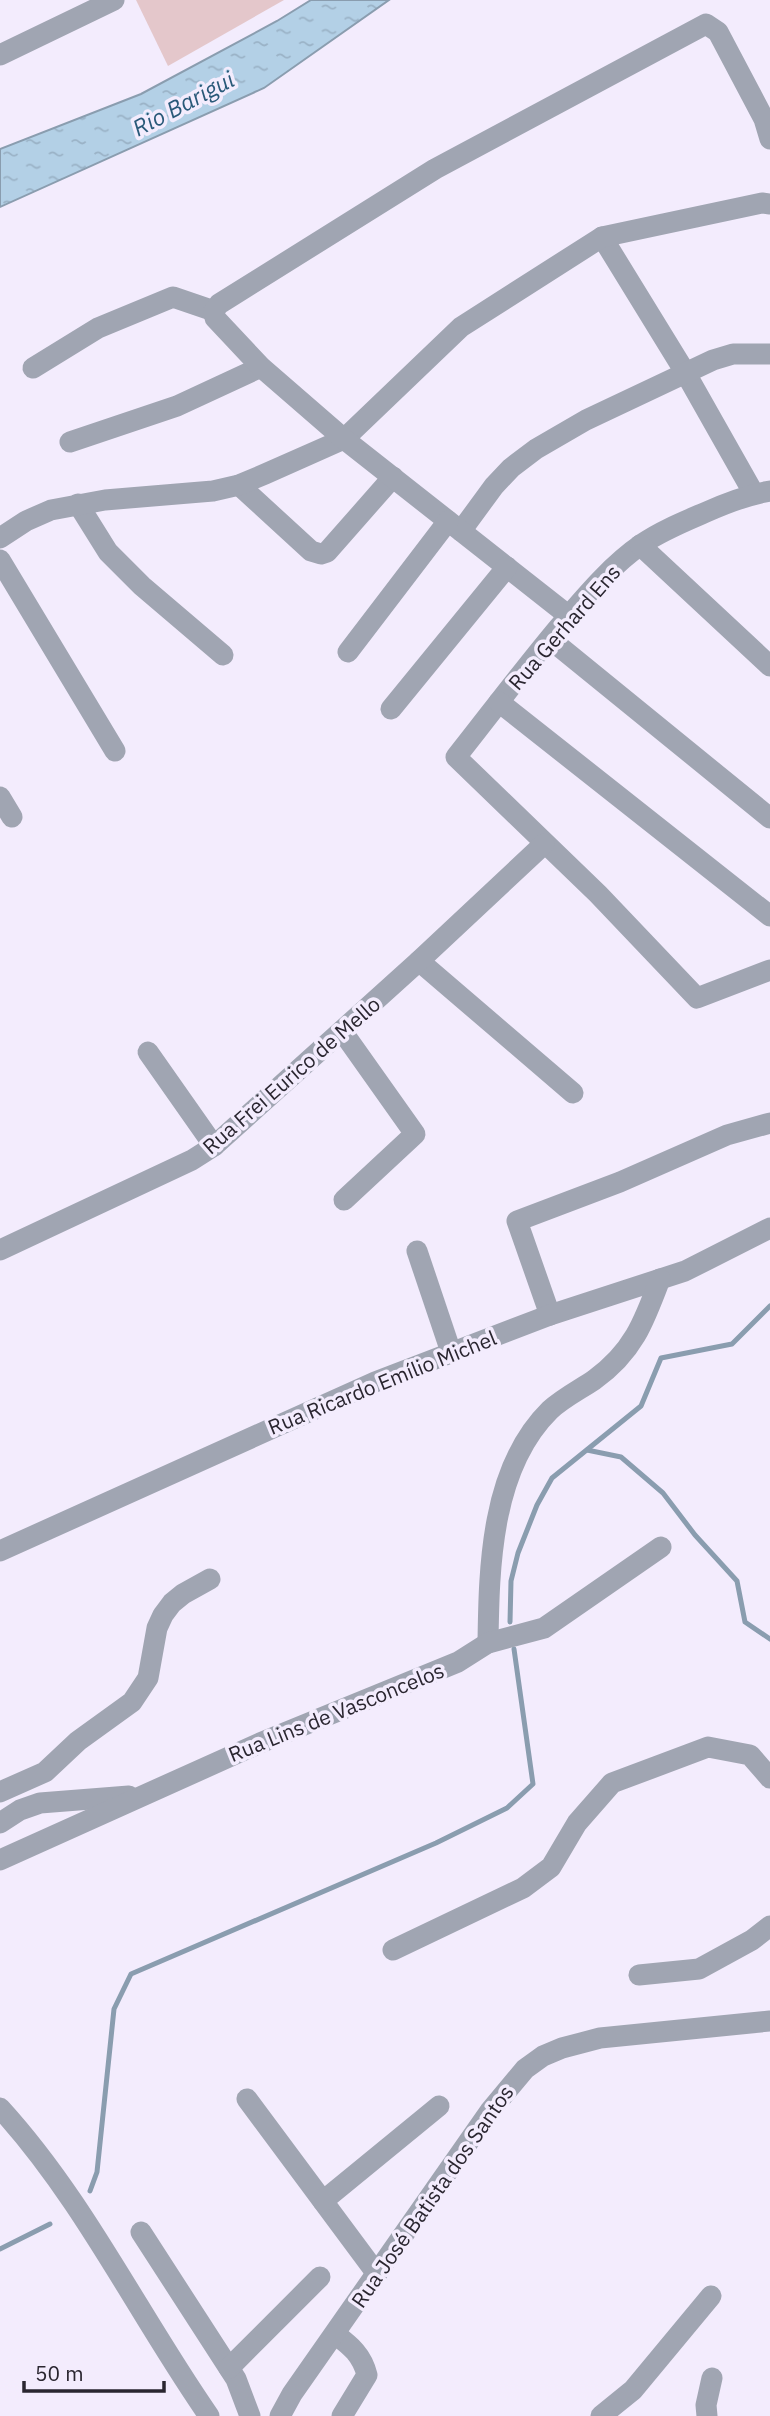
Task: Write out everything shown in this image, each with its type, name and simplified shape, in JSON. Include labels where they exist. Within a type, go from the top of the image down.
[{"type":"street","points":[[0,55],[114,0]]},
{"type":"street","points":[[569,616],[344,439],[261,367],[215,318],[214,311],[219,304],[435,169],[706,24],[718,32],[764,119],[770,139]]},
{"type":"street","points":[[0,538],[39,516],[78,504],[213,491],[239,485],[344,439],[461,327],[601,237],[762,203],[770,204]]},
{"type":"street","points":[[601,237],[762,492]]},
{"type":"street","points":[[33,368],[97,328],[173,297],[214,311]]},
{"type":"street","points":[[348,652],[455,526],[511,468],[536,449],[586,420],[685,372],[733,354],[770,354]]},
{"type":"street","points":[[70,442],[177,406],[261,367]]},
{"type":"street","points":[[239,485],[311,551],[321,554],[327,552],[393,477]]},
{"type":"street","name":"Rua Gerhard Ens","points":[[544,844],[456,757],[569,616],[608,573],[640,545],[695,517],[762,492]]},
{"type":"street","points":[[78,504],[108,552],[142,586],[223,655]]},
{"type":"street","points":[[640,545],[770,666]]},
{"type":"street","points":[[0,560],[116,751]]},
{"type":"street","points":[[391,709],[507,567]]},
{"type":"street","points":[[550,639],[770,818]]},
{"type":"street","points":[[499,702],[770,916]]},
{"type":"street","points":[[0,797],[12,817]]},
{"type":"street","points":[[544,844],[598,894],[697,998],[769,972]]},
{"type":"street","name":"Rua Frei Eurico de Mello","points":[[0,1250],[192,1160],[214,1146],[544,844]]},
{"type":"street","points":[[419,961],[573,1093]]},
{"type":"street","points":[[342,1031],[415,1134],[344,1200]]},
{"type":"street","points":[[148,1052],[214,1146]]},
{"type":"street","points":[[550,1315],[517,1221],[620,1182],[727,1135],[770,1123]]},
{"type":"street","name":"Rua Ricardo Emílio Michel","points":[[0,1551],[324,1404],[550,1315],[703,1263],[770,1228]]},
{"type":"street","points":[[417,1251],[451,1352]]},
{"type":"street","points":[[488,1643],[492,1544],[504,1492],[514,1466],[531,1434],[550,1411],[610,1367],[634,1341],[643,1325],[660,1279]]},
{"type":"street","name":"Rua Lins de Vasconcelos","points":[[0,1860],[260,1743],[457,1662],[488,1643],[544,1628],[662,1547]]},
{"type":"street","points":[[0,1792],[45,1772],[78,1741],[132,1702],[152,1667],[157,1628],[163,1615],[183,1594],[210,1579]]},
{"type":"street","points":[[393,1950],[523,1888],[551,1867],[577,1823],[612,1783],[708,1747],[750,1755],[770,1778]]},
{"type":"street","points":[[0,1823],[40,1802],[142,1796]]},
{"type":"street","points":[[639,1975],[699,1969],[752,1940],[770,1926]]},
{"type":"street","name":"Rua José Batista dos Santos","points":[[281,2416],[292,2394],[508,2087],[525,2069],[542,2056],[600,2038],[770,2021]]},
{"type":"street","points":[[247,2099],[377,2274]]},
{"type":"street","points":[[323,2201],[439,2106]]},
{"type":"street","points":[[0,2108],[78,2210],[209,2416]]},
{"type":"street","points":[[141,2232],[236,2379],[250,2416]]},
{"type":"street","points":[[229,2368],[320,2277]]},
{"type":"street","points":[[601,2416],[633,2390],[711,2297]]},
{"type":"street","points":[[335,2334],[356,2350],[365,2364],[367,2375],[342,2416]]},
{"type":"street","points":[[707,2416],[706,2405],[712,2378]]},
{"type":"street","name":"Rua José Batista dos Santos","points":[[262,2416],[292,2394]]},
{"type":"shaded area","points":[[136,0],[284,0],[168,66]]},
{"type":"water","name":"Rio Barigui","points":[[311,0],[389,0],[264,88],[0,207],[0,149],[141,94]]},
{"type":"waterway","points":[[510,1622],[511,1581],[518,1553],[537,1505],[552,1478],[641,1406],[661,1358],[732,1344],[770,1306]]},
{"type":"waterway","points":[[587,1450],[621,1457],[663,1493],[695,1535],[737,1581],[745,1622],[770,1639]]},
{"type":"waterway","points":[[90,2191],[97,2172],[114,2009],[131,1974],[436,1843],[507,1808],[533,1784],[514,1649]]},
{"type":"waterway","points":[[0,2249],[50,2224]]}]
